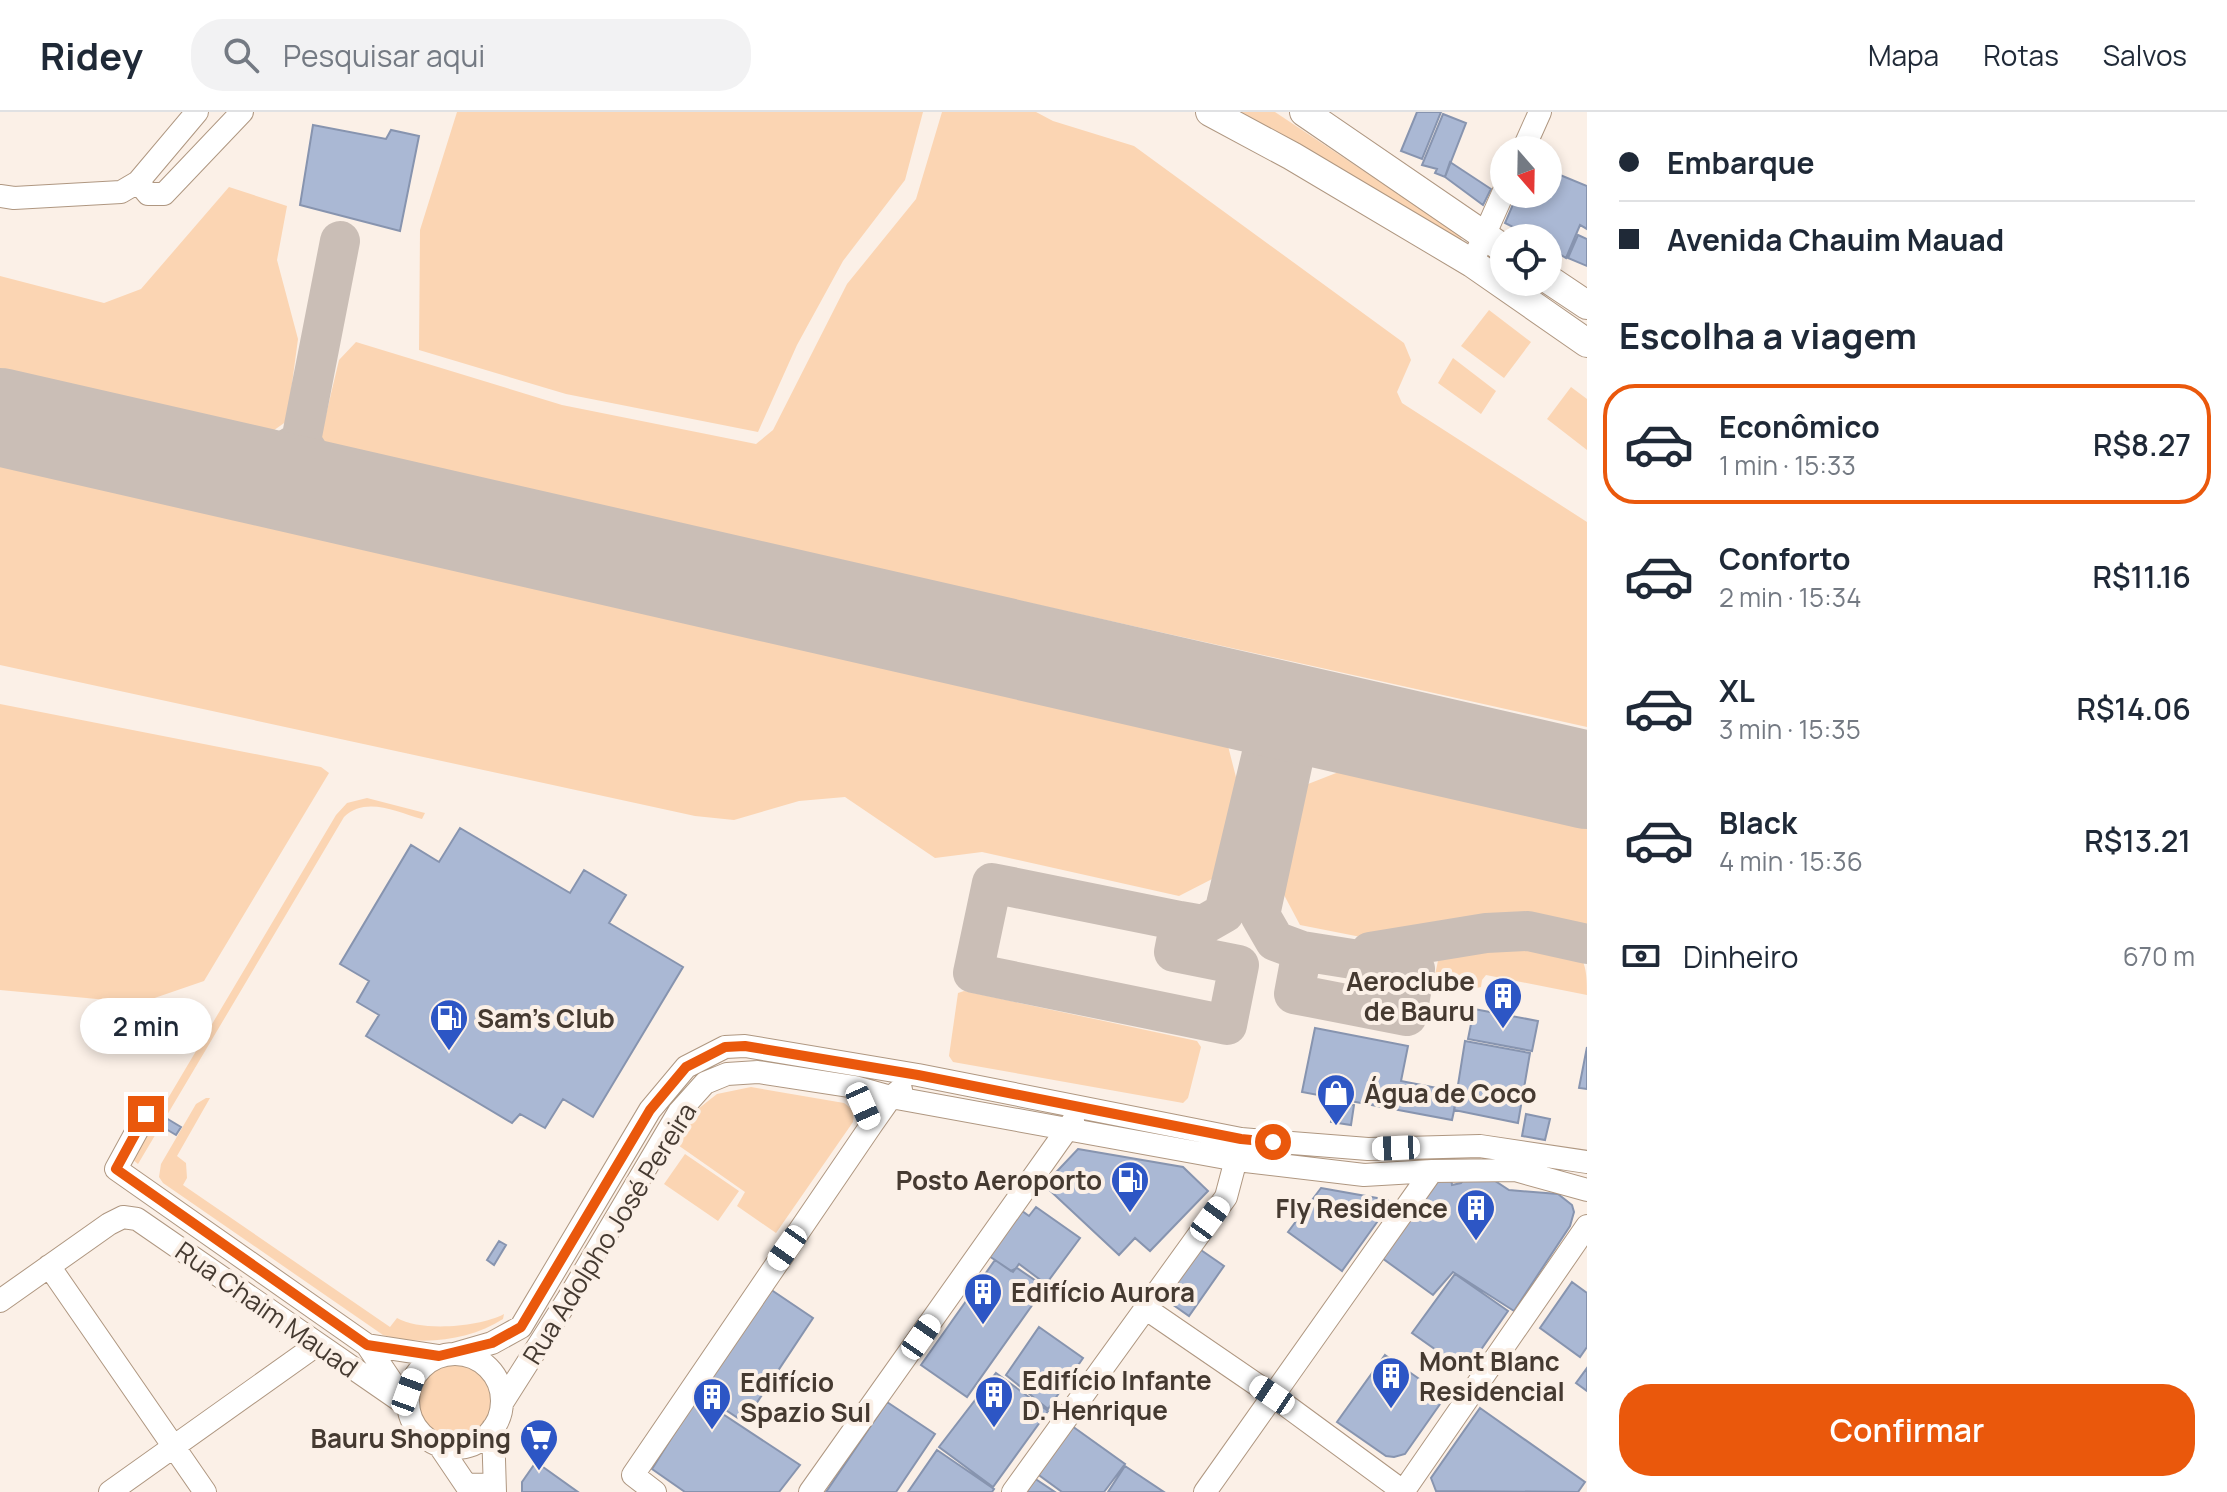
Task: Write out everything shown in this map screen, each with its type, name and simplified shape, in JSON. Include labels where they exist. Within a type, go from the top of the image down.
[{"type":"main road","points":[[1210,112],[1292,156],[1472,263],[1587,343]]},
{"type":"main road","points":[[1304,112],[1490,239]]},
{"type":"main road","points":[[1562,288],[1587,305]]},
{"type":"street","points":[[5,193],[121,192],[138,182],[197,112]]},
{"type":"street","points":[[138,182],[148,194],[164,194],[242,112]]},
{"type":"street","points":[[1529,136],[1540,112]]},
{"type":"street","points":[[1472,263],[1490,246]]},
{"type":"street","name":"Rua Adolpho José Pereira","points":[[446,1355],[492,1343],[521,1327],[650,1110],[686,1067],[725,1047],[745,1046],[918,1075]]},
{"type":"street","name":"Rua Adolpho José Pereira","points":[[502,1403],[679,1112],[705,1083],[727,1074],[758,1072],[855,1087]]},
{"type":"street","points":[[655,1492],[633,1475],[891,1097],[918,1075],[1081,1107],[1239,1149],[1364,1175],[1515,1170],[1587,1190]]},
{"type":"street","points":[[855,1087],[891,1097],[1201,1152],[1480,1146],[1587,1162]]},
{"type":"street","points":[[855,1087],[872,1124]]},
{"type":"street","points":[[810,1492],[1068,1130],[1081,1107]]},
{"type":"street","points":[[146,1114],[116,1169],[367,1345],[408,1406],[418,1431],[439,1445],[466,1485],[491,1489],[493,1428],[502,1403],[494,1374],[483,1363],[469,1356],[367,1345]]},
{"type":"street","points":[[1013,1492],[1226,1197],[1239,1149]]},
{"type":"street","points":[[1364,1175],[1362,1163],[1368,1149]]},
{"type":"street","points":[[1201,1152],[1226,1197]]},
{"type":"street","points":[[1205,1492],[1432,1171]]},
{"type":"street","name":"Rua Chaim Mauad","points":[[49,1266],[123,1217],[137,1219],[408,1406]]},
{"type":"street","points":[[1145,1308],[1272,1395],[1404,1492],[1587,1226]]},
{"type":"street","points":[[0,1301],[49,1266],[205,1492]]},
{"type":"street","points":[[110,1492],[318,1344]]},
{"type":"street","points":[[408,1406],[408,1392],[414,1377],[424,1365],[446,1355]]},
{"type":"street","points":[[439,1445],[454,1448],[469,1446],[483,1439],[493,1428]]},
{"type":"shaded area","points":[[457,112],[923,112],[905,180],[843,261],[797,345],[758,432],[566,394],[419,350],[420,230]]},
{"type":"shaded area","points":[[942,112],[1036,112],[1053,121],[1134,146],[1404,343],[1411,360],[1397,392],[1402,403],[1587,522],[1587,727],[324,446],[321,436],[339,360],[356,342],[562,405],[756,444],[773,430],[847,284],[916,199]]},
{"type":"shaded area","points":[[1234,112],[1275,112],[1460,235],[1462,240],[1456,242]]},
{"type":"shaded area","points":[[229,187],[287,206],[277,260],[298,339],[287,421],[270,433],[0,370],[0,276],[104,303],[141,289]]},
{"type":"shaded area","points":[[1489,310],[1531,342],[1504,378],[1461,346]]},
{"type":"shaded area","points":[[1453,358],[1496,391],[1481,414],[1438,383]]},
{"type":"shaded area","points":[[1571,387],[1587,399],[1587,450],[1547,419]]},
{"type":"shaded area","points":[[0,463],[1208,728],[1228,746],[1238,785],[1218,876],[1179,896],[982,852],[935,858],[845,797],[799,801],[734,820],[695,816],[0,665]]},
{"type":"shaded area","points":[[0,704],[321,767],[329,773],[204,981],[140,1003],[0,990]]},
{"type":"shaded area","points":[[1349,768],[1587,821],[1587,934],[1521,918],[1371,939],[1300,925],[1283,893],[1308,784]]},
{"type":"shaded area","points":[[367,798],[425,813],[422,819],[382,808],[362,807],[344,817],[138,1164],[132,1159],[336,815],[347,803]]},
{"type":"shaded area","points":[[1517,938],[1570,947],[1576,951],[1585,967],[1587,995],[1486,975],[1481,987],[1472,989],[1438,980],[1435,975],[1440,951],[1446,948]]},
{"type":"shaded area","points":[[964,991],[1197,1041],[1201,1047],[1188,1098],[1183,1103],[953,1062],[949,1056],[958,993]]},
{"type":"shaded area","points":[[751,1087],[844,1103],[853,1116],[853,1122],[776,1233],[737,1206],[745,1192],[675,1143],[698,1109],[717,1094]]},
{"type":"shaded area","points":[[210,1098],[177,1156],[186,1163],[187,1178],[183,1185],[390,1327],[397,1318],[435,1326],[466,1325],[504,1314],[503,1319],[460,1337],[429,1341],[383,1335],[163,1183],[159,1177],[161,1164],[196,1104]]},
{"type":"shaded area","points":[[685,1154],[739,1191],[718,1221],[664,1184]]},
{"type":"shaded area","points":[[454,1362],[468,1365],[481,1373],[489,1386],[492,1400],[489,1414],[481,1427],[468,1435],[454,1438],[440,1435],[427,1427],[419,1414],[416,1400],[419,1386],[427,1373],[440,1365]]},
{"type":"building","points":[[1417,112],[1441,112],[1422,159],[1401,151]]},
{"type":"building","points":[[1443,114],[1466,123],[1445,177],[1435,173],[1437,169],[1422,165]]},
{"type":"building","points":[[313,125],[386,139],[391,130],[419,136],[400,231],[300,205]]},
{"type":"building","points":[[1450,162],[1490,188],[1483,205],[1445,177]]},
{"type":"building","points":[[1562,176],[1587,186],[1587,229],[1580,225],[1566,258],[1562,256],[1562,224],[1505,223],[1511,208],[1562,208]]},
{"type":"building","points":[[1578,235],[1587,239],[1587,266],[1568,258]]},
{"type":"building","points":[[460,828],[570,893],[584,870],[626,895],[609,923],[683,967],[593,1117],[563,1099],[545,1128],[520,1114],[512,1123],[366,1036],[379,1015],[357,1002],[369,981],[340,964],[411,845],[439,862]]},
{"type":"building","name":"Aeroclube de Bauru","points":[[1474,1009],[1538,1021],[1532,1051],[1468,1039]]},
{"type":"building","points":[[1315,1028],[1408,1046],[1401,1081],[1458,1092],[1452,1120],[1302,1092]]},
{"type":"building","points":[[1465,1041],[1530,1053],[1518,1123],[1454,1110]]},
{"type":"building","points":[[1587,1047],[1587,1089],[1579,1088]]},
{"type":"building","points":[[1333,1102],[1354,1105],[1351,1125],[1331,1122]]},
{"type":"building","points":[[1526,1114],[1550,1119],[1545,1140],[1522,1136]]},
{"type":"building","points":[[161,1115],[181,1127],[176,1135],[156,1123]]},
{"type":"building","name":"Posto Aeroporto","points":[[1078,1149],[1183,1167],[1208,1191],[1150,1251],[1135,1238],[1119,1255],[1044,1185]]},
{"type":"building","name":"Fly Residence","points":[[1468,1173],[1486,1175],[1509,1190],[1558,1194],[1572,1205],[1574,1212],[1570,1226],[1514,1311],[1453,1272],[1433,1295],[1382,1258],[1439,1178],[1451,1179],[1452,1185],[1461,1183]]},
{"type":"building","points":[[1321,1188],[1388,1200],[1390,1204],[1342,1271],[1288,1232]]},
{"type":"building","points":[[1036,1207],[1080,1238],[1046,1284],[1019,1264],[1013,1272],[989,1256],[1022,1211],[1029,1216]]},
{"type":"building","points":[[499,1241],[506,1245],[494,1265],[487,1260]]},
{"type":"building","points":[[1198,1248],[1224,1266],[1189,1316],[1169,1302],[1168,1291]]},
{"type":"building","name":"Edifício Aurora","points":[[995,1260],[1011,1271],[1017,1268],[1045,1287],[967,1397],[921,1365]]},
{"type":"building","points":[[1455,1274],[1508,1311],[1466,1371],[1412,1333]]},
{"type":"building","points":[[1572,1282],[1587,1293],[1587,1347],[1580,1357],[1540,1328]]},
{"type":"building","points":[[767,1287],[813,1318],[744,1422],[697,1391]]},
{"type":"building","points":[[1039,1327],[1083,1358],[1048,1409],[1006,1375]]},
{"type":"building","name":"Mont Blanc Residencial","points":[[1385,1355],[1445,1397],[1405,1454],[1394,1457],[1386,1456],[1337,1422]]},
{"type":"building","points":[[1587,1368],[1587,1391],[1576,1383]]},
{"type":"building","name":"Edifício Infante D. Henrique","points":[[996,1373],[1048,1411],[993,1487],[939,1447]]},
{"type":"building","name":"Edifício Spazio Sul","points":[[697,1397],[800,1465],[779,1492],[685,1492],[652,1469]]},
{"type":"building","points":[[887,1402],[935,1434],[896,1492],[826,1492]]},
{"type":"building","points":[[1480,1408],[1585,1482],[1578,1492],[1436,1491],[1431,1478]]},
{"type":"building","points":[[1072,1426],[1125,1464],[1104,1492],[1062,1492],[1036,1473]]},
{"type":"building","points":[[937,1450],[994,1489],[992,1492],[908,1492]]},
{"type":"building","name":"Bauru Shopping","points":[[536,1462],[578,1492],[522,1492],[522,1482]]},
{"type":"building","points":[[1125,1466],[1164,1492],[1108,1492]]},
{"type":"building","points":[[1034,1478],[1055,1492],[1024,1492]]},
{"type":"taxiway","points":[[301,441],[340,241]]},
{"type":"taxiway","points":[[249,472],[301,441],[334,492]]},
{"type":"taxiway","points":[[1180,921],[1203,925],[1224,913],[1264,745],[1236,698]]},
{"type":"taxiway","points":[[1302,951],[1275,941],[1260,915],[1295,752],[1351,726]]},
{"type":"taxiway","points":[[992,883],[1180,921],[1174,952],[1239,965],[1227,1025],[973,973],[992,883]]},
{"type":"taxiway","points":[[1370,952],[1486,933],[1528,931],[1587,944]]},
{"type":"taxiway","points":[[1302,951],[1415,969],[1407,1016],[1294,994],[1302,951]]},
{"type":"runway","points":[[0,417],[1587,780]]},
{"type":"place","name":"Aeroclube de Bauru","points":[[1503,1030]]},
{"type":"place","name":"Sam's Club","points":[[449,1052]]},
{"type":"place","name":"Água de Coco","points":[[1336,1127]]},
{"type":"place","name":"Posto Aeroporto","points":[[1130,1214]]},
{"type":"place","name":"Fly Residence","points":[[1476,1242]]},
{"type":"place","name":"Edifício Aurora","points":[[983,1326]]},
{"type":"place","name":"Mont Blanc Residencial","points":[[1391,1410]]},
{"type":"place","name":"Edifício Infante D. Henrique","points":[[994,1429]]},
{"type":"place","name":"Edifício Spazio Sul","points":[[712,1431]]},
{"type":"place","name":"Bauru Shopping","points":[[539,1472]]},
{"type":"route","points":[[146,1114],[116,1169],[367,1345],[439,1356],[492,1343],[521,1327],[650,1110],[686,1067],[725,1047],[745,1046],[918,1075],[1241,1139],[1273,1142]]}]
